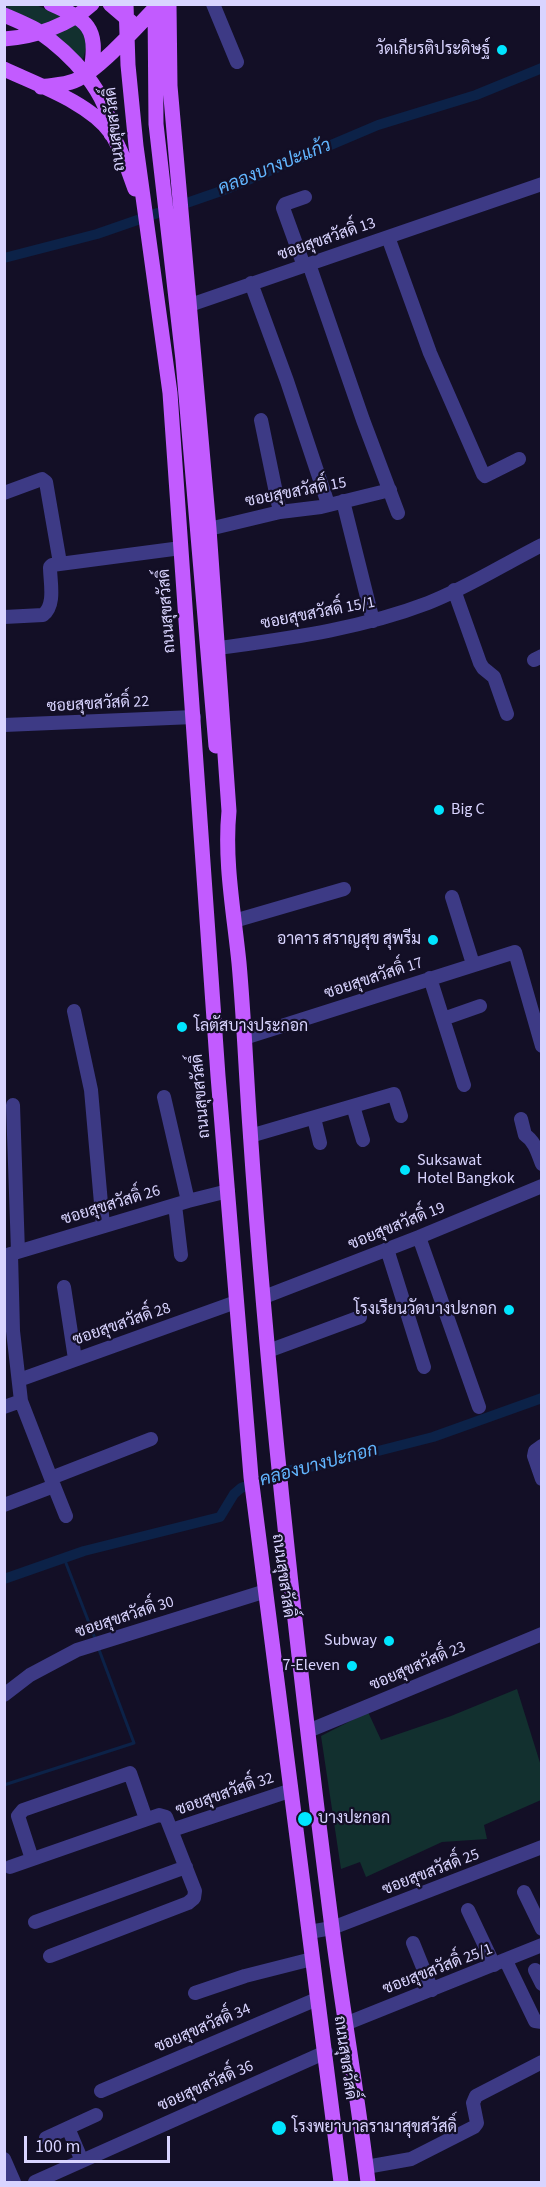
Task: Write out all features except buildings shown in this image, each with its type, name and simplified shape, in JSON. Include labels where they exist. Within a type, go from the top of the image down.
[{"type":"main road","points":[[51,4],[78,18],[89,29],[94,45],[88,72]]},
{"type":"main road","points":[[4,39],[36,34],[53,28],[93,4]]},
{"type":"main road","points":[[110,4],[163,54],[169,65]]},
{"type":"main road","points":[[41,87],[74,81],[88,72],[129,22],[157,4]]},
{"type":"main road","points":[[157,4],[156,124],[183,360],[212,710],[227,837]]},
{"type":"main road","name":"ถนนสุขสวัสดิ์","points":[[169,4],[169,65],[175,157],[190,304],[219,648],[230,811],[227,837],[268,1351],[308,1731],[332,1928],[368,2182]]},
{"type":"main road","points":[[4,15],[36,30],[88,72],[106,106],[111,134]]},
{"type":"main road","name":"ถนนสุขสวัสดิ์","points":[[129,22],[130,94],[170,393],[218,1065],[251,1477],[289,1791],[326,2052],[341,2182]]},
{"type":"main road","points":[[4,69],[87,110],[111,134],[120,150],[144,211]]},
{"type":"main road","points":[[130,94],[142,81],[151,78],[170,86]]},
{"type":"street","points":[[213,4],[237,63]]},
{"type":"street","name":"ซอยสุขสวัสดิ์ 13","points":[[190,304],[542,184]]},
{"type":"street","points":[[304,197],[285,204],[283,208],[307,265],[398,513]]},
{"type":"street","points":[[388,237],[430,353],[483,474],[485,476],[519,459]]},
{"type":"street","points":[[251,283],[328,504]]},
{"type":"street","points":[[261,420],[280,512]]},
{"type":"street","points":[[4,493],[42,479],[46,482],[60,563]]},
{"type":"street","name":"ซอยสุขสวัสดิ์ 15","points":[[209,529],[390,490]]},
{"type":"street","points":[[343,501],[373,621]]},
{"type":"street","name":"ซอยสุขสวัสดิ์ 15/1","points":[[219,648],[316,634],[373,621],[430,602],[542,545]]},
{"type":"street","points":[[4,617],[46,613],[50,607],[50,567],[52,565],[181,548]]},
{"type":"street","points":[[454,590],[480,663],[483,669],[494,677],[507,714]]},
{"type":"street","name":"ซอยสุขสวัสดิ์ 22","points":[[4,725],[194,717]]},
{"type":"street","points":[[234,921],[344,889]]},
{"type":"street","points":[[452,897],[470,941],[473,964]]},
{"type":"street","name":"ซอยสุขสวัสดิ์ 17","points":[[244,1038],[515,952],[542,1046]]},
{"type":"street","points":[[430,978],[464,1085]]},
{"type":"street","points":[[443,1019],[480,1006]]},
{"type":"street","points":[[74,1011],[91,1090],[103,1226]]},
{"type":"street","points":[[250,1136],[394,1094],[401,1116]]},
{"type":"street","points":[[164,1098],[182,1203],[181,1255]]},
{"type":"street","points":[[13,1105],[9,1332],[21,1401],[66,1516]]},
{"type":"street","points":[[353,1106],[363,1140]]},
{"type":"street","points":[[314,1118],[320,1143]]},
{"type":"street","points":[[521,1119],[525,1135],[534,1143],[542,1164]]},
{"type":"street","name":"ซอยสุขสวัสดิ์ 19","points":[[264,1297],[542,1186]]},
{"type":"street","name":"ซอยสุขสวัสดิ์ 26","points":[[11,1254],[228,1191]]},
{"type":"street","points":[[419,1237],[478,1407]]},
{"type":"street","points":[[387,1249],[424,1367]]},
{"type":"street","points":[[64,1287],[75,1359]]},
{"type":"street","name":"ซอยสุขสวัสดิ์ 28","points":[[19,1380],[236,1302]]},
{"type":"street","points":[[268,1351],[360,1317]]},
{"type":"street","points":[[4,1407],[21,1401]]},
{"type":"street","points":[[4,1505],[152,1439]]},
{"type":"street","points":[[542,1446],[535,1451],[534,1456],[542,1479]]},
{"type":"street","name":"ซอยสุขสวัสดิ์ 30","points":[[4,1695],[30,1675],[58,1659],[96,1643],[266,1590]]},
{"type":"street","name":"ซอยสุขสวัสดิ์ 23","points":[[308,1731],[542,1634]]},
{"type":"street","points":[[32,1859],[18,1816],[20,1812],[130,1773],[146,1819]]},
{"type":"street","name":"ซอยสุขสวัสดิ์ 32","points":[[172,1830],[289,1791]]},
{"type":"street","points":[[10,1867],[159,1815],[166,1817],[172,1830],[195,1891],[194,1898],[188,1903],[50,1956]]},
{"type":"street","name":"ซอยสุขสวัสดิ์ 25","points":[[309,1932],[332,1928],[542,1847]]},
{"type":"street","points":[[35,1922],[186,1868]]},
{"type":"street","points":[[524,1892],[542,1929]]},
{"type":"street","points":[[468,1910],[535,2021],[542,2022]]},
{"type":"street","points":[[413,1943],[432,1990]]},
{"type":"street","name":"ซอยสุขสวัสดิ์ 25/1","points":[[345,2024],[542,1945]]},
{"type":"street","points":[[195,1993],[245,1976],[312,1959]]},
{"type":"street","points":[[535,1970],[542,1984]]},
{"type":"street","name":"ซอยสุขสวัสดิ์ 34","points":[[101,2091],[317,1999]]},
{"type":"street","name":"ซอยสุขสวัสดิ์ 36","points":[[35,2182],[326,2052]]},
{"type":"street","points":[[366,2167],[411,2159],[474,2127],[477,2123],[473,2103],[476,2096],[542,2062]]},
{"type":"street","points":[[46,2138],[96,2115]]},
{"type":"street","points":[[68,2128],[82,2161]]},
{"type":"street","points":[[4,2159],[14,2182]]},
{"type":"green space","points":[[5,5],[36,5],[72,20],[84,33],[87,44],[83,59],[5,8]]},
{"type":"green space","points":[[517,1689],[541,1766],[541,1800],[484,1825],[487,1839],[442,1842],[366,1877],[360,1862],[341,1869],[321,1736],[368,1712],[381,1740],[451,1716]]},
{"type":"waterway","name":"คลองบางปะแก้ว","points":[[4,258],[97,234],[227,189],[378,125],[476,95],[542,68]]},
{"type":"waterway","name":"คลองบางปะกอก","points":[[4,1579],[84,1551],[220,1517],[234,1494],[241,1488],[291,1470],[331,1463],[433,1437],[542,1398]]},
{"type":"waterway","points":[[64,1558],[96,1641]]},
{"type":"waterway","points":[[4,1785],[134,1743],[98,1647]]},
{"type":"place","name":"วัดเกียรติประดิษฐ์","points":[[502,50]]},
{"type":"place","name":"Big C","points":[[439,810]]},
{"type":"place","name":"อาคาร สราญสุข สุพรีม","points":[[433,940]]},
{"type":"place","name":"โลตัสบางประกอก","points":[[182,1027]]},
{"type":"place","name":"Suksawat Hotel Bangkok","points":[[405,1170]]},
{"type":"place","name":"โรงเรียนวัดบางปะกอก","points":[[509,1310]]},
{"type":"place","name":"Subway","points":[[389,1641]]},
{"type":"place","name":"7-Eleven","points":[[352,1666]]},
{"type":"place","name":"บางปะกอก","points":[[305,1819]]},
{"type":"place","name":"โรงพยาบาลรามาสุขสวัสดิ์","points":[[279,2128]]}]
